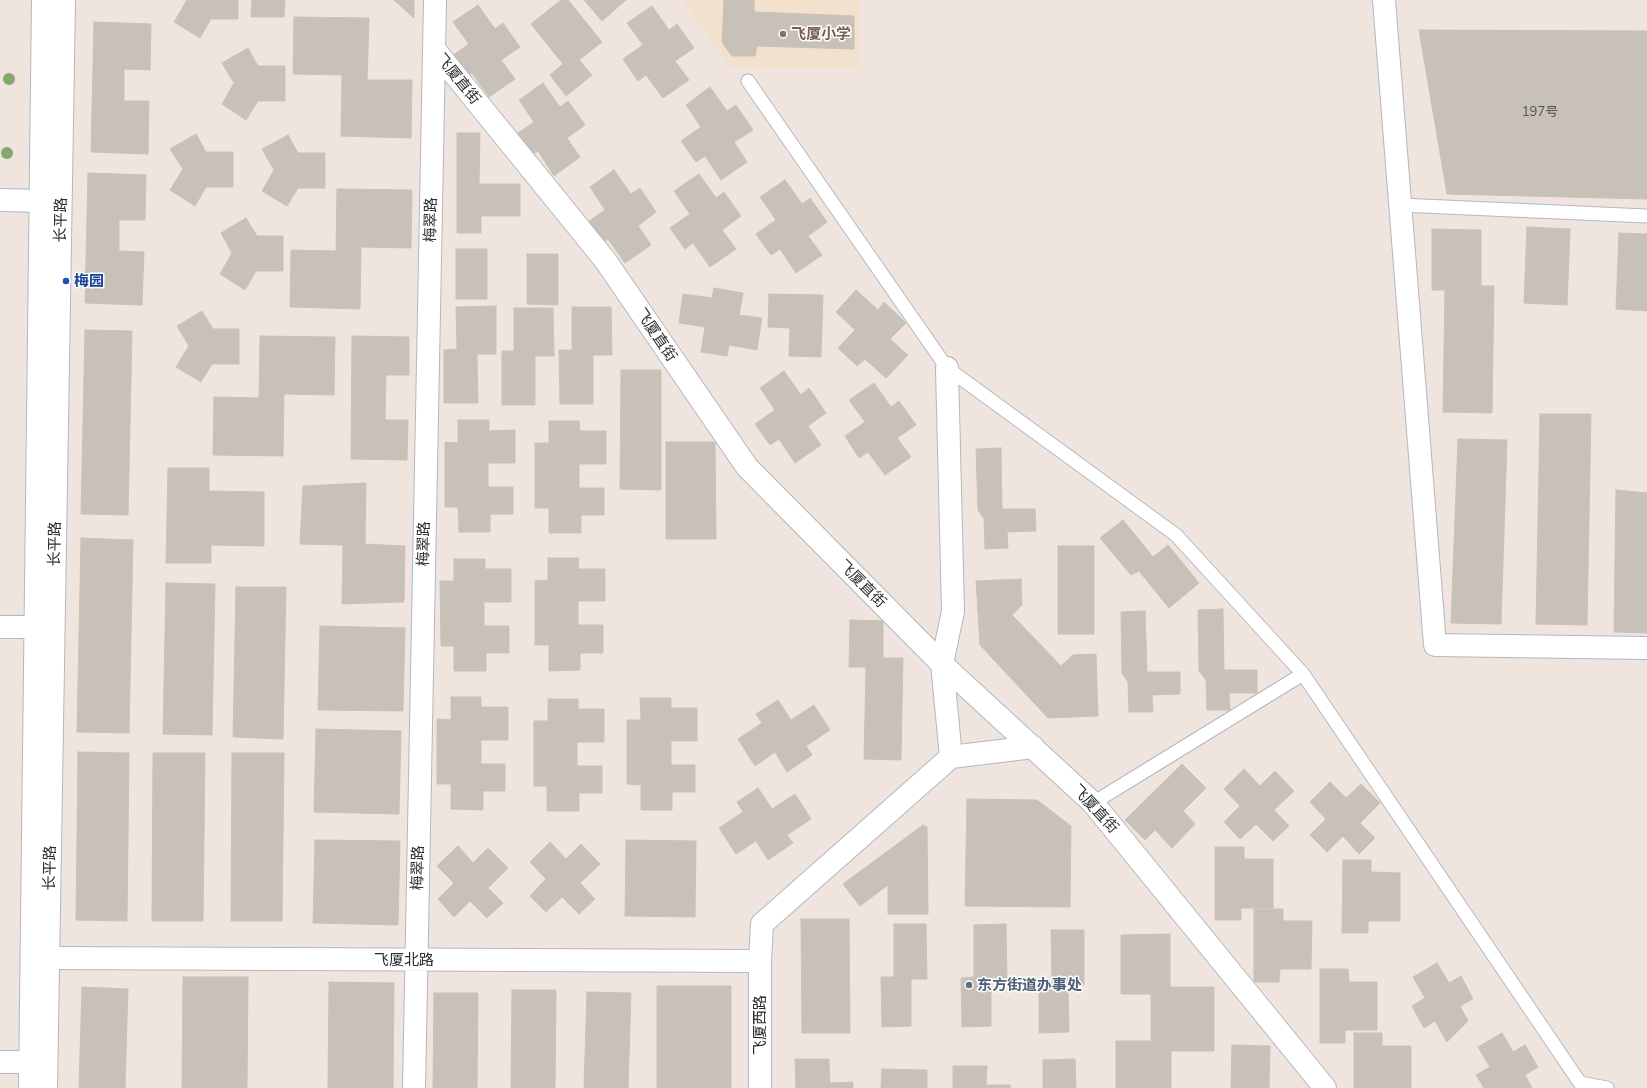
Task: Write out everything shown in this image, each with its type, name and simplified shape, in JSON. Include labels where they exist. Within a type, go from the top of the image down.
[{"type":"street","name":"长平路","points":[[30,1088],[43,0]]},
{"type":"street","name":"长平路","points":[[46,1088],[64,0]]},
{"type":"street","name":"梅翠路","points":[[414,1088],[435,0]]},
{"type":"street","points":[[1384,0],[1435,645],[1647,648]]},
{"type":"street","name":"飞厦直街","points":[[434,50],[605,260],[747,467],[942,664],[1093,803],[1325,1088]]},
{"type":"street","points":[[0,200],[41,201]]},
{"type":"street","points":[[947,368],[953,611],[942,664],[951,757],[1033,748]]},
{"type":"street","points":[[0,627],[35,628]]},
{"type":"street","name":"飞厦西路","points":[[760,1088],[760,962],[762,924],[951,757]]},
{"type":"street","name":"飞厦北路","points":[[48,958],[760,962]]},
{"type":"street","points":[[0,1062],[30,1062]]},
{"type":"lane","points":[[748,81],[947,368],[1176,535],[1303,674],[1580,1083],[1607,1088]]},
{"type":"lane","points":[[1400,205],[1647,216]]},
{"type":"lane","points":[[1093,803],[1303,674]]},
{"type":"shaded area","name":"飞厦小学","points":[[682,0],[860,0],[859,68],[731,68]]},
{"type":"building","points":[[187,0],[238,0],[238,19],[211,19],[200,38],[174,22]]},
{"type":"building","points":[[252,0],[285,0],[284,17],[251,17]]},
{"type":"building","points":[[394,0],[414,0],[414,18]]},
{"type":"building","points":[[561,0],[568,0],[602,42],[579,60],[592,75],[566,96],[550,75],[563,64],[531,24]]},
{"type":"building","points":[[584,0],[626,0],[602,21]]},
{"type":"building","points":[[724,0],[754,0],[754,12],[854,16],[854,49],[757,46],[755,56],[732,56],[722,42]]},
{"type":"building","points":[[478,5],[495,29],[503,23],[520,47],[501,60],[515,79],[489,97],[472,73],[464,79],[449,58],[469,44],[453,22]]},
{"type":"building","points":[[652,6],[669,30],[677,24],[694,48],[675,61],[689,80],[663,98],[646,75],[638,81],[623,59],[643,45],[627,23]]},
{"type":"building","points":[[294,17],[369,18],[367,80],[412,80],[411,138],[341,136],[342,75],[293,74]]},
{"type":"building","points":[[94,22],[151,24],[150,70],[124,69],[124,101],[149,101],[148,154],[91,152]]},
{"type":"building","points":[[1419,30],[1647,31],[1647,199],[1447,194]]},
{"type":"building","points":[[248,48],[258,66],[285,66],[285,101],[258,101],[246,120],[222,104],[234,83],[222,63]]},
{"type":"building","points":[[543,83],[560,107],[568,101],[585,125],[567,138],[580,157],[554,176],[538,151],[529,157],[514,136],[534,122],[519,100]]},
{"type":"building","points":[[710,87],[727,111],[736,105],[753,130],[734,142],[747,162],[721,180],[705,156],[696,162],[681,141],[701,127],[686,105]]},
{"type":"building","points":[[457,133],[480,133],[479,184],[520,184],[520,216],[481,216],[481,233],[457,233]]},
{"type":"building","points":[[196,134],[206,152],[233,152],[233,187],[206,187],[195,206],[170,190],[183,169],[170,149]]},
{"type":"building","points":[[288,135],[298,153],[325,153],[325,188],[298,188],[287,206],[262,191],[274,170],[262,149]]},
{"type":"building","points":[[614,170],[631,194],[640,188],[656,212],[638,226],[651,245],[625,263],[608,239],[600,245],[585,224],[605,210],[590,187]]},
{"type":"building","points":[[88,173],[146,175],[145,220],[119,220],[119,251],[144,252],[142,305],[85,303]]},
{"type":"building","points":[[699,174],[716,198],[724,192],[741,216],[722,230],[736,249],[710,267],[693,243],[685,249],[670,228],[690,214],[674,191]]},
{"type":"building","points":[[785,180],[802,204],[810,198],[827,222],[808,236],[822,255],[796,273],[780,249],[771,255],[756,234],[776,220],[760,197]]},
{"type":"building","points":[[337,189],[412,190],[411,248],[361,247],[360,309],[290,307],[291,250],[336,251]]},
{"type":"building","points":[[246,218],[257,236],[283,236],[283,271],[256,271],[245,290],[220,274],[232,253],[221,233]]},
{"type":"building","points":[[1527,227],[1570,229],[1567,305],[1524,303]]},
{"type":"building","points":[[1432,229],[1481,230],[1481,286],[1494,286],[1492,413],[1443,412],[1445,290],[1432,290]]},
{"type":"building","points":[[1619,233],[1647,234],[1647,311],[1616,309]]},
{"type":"building","points":[[456,249],[487,249],[487,299],[456,299]]},
{"type":"building","points":[[527,254],[558,254],[558,305],[527,304]]},
{"type":"building","points":[[714,288],[743,293],[739,315],[762,318],[757,350],[729,345],[727,356],[701,352],[705,327],[679,323],[683,294],[712,298]]},
{"type":"building","points":[[856,290],[878,310],[884,302],[906,323],[890,339],[908,355],[886,378],[865,359],[857,366],[838,348],[855,330],[836,312]]},
{"type":"building","points":[[769,294],[823,295],[821,357],[789,356],[790,328],[768,327]]},
{"type":"building","points":[[496,306],[496,354],[477,354],[478,403],[444,403],[444,350],[457,349],[456,307]]},
{"type":"building","points":[[572,307],[611,307],[612,355],[593,355],[593,404],[560,404],[559,350],[572,350]]},
{"type":"building","points":[[514,308],[553,308],[554,356],[535,356],[535,405],[502,405],[502,351],[514,351]]},
{"type":"building","points":[[202,311],[213,329],[239,329],[239,364],[212,364],[201,382],[176,367],[189,346],[177,326]]},
{"type":"building","points":[[85,330],[132,331],[128,515],[81,514]]},
{"type":"building","points":[[260,336],[335,337],[334,395],[284,394],[283,456],[213,455],[214,397],[259,398]]},
{"type":"building","points":[[352,336],[409,337],[409,375],[386,375],[385,420],[408,420],[407,460],[351,459]]},
{"type":"building","points":[[621,370],[661,370],[661,490],[620,489]]},
{"type":"building","points":[[784,371],[801,395],[809,388],[826,413],[808,426],[821,445],[795,463],[779,439],[770,445],[755,424],[775,410],[760,388]]},
{"type":"building","points":[[874,383],[891,407],[899,401],[916,425],[897,438],[911,457],[885,475],[868,452],[859,458],[845,436],[865,422],[849,400]]},
{"type":"building","points":[[1540,414],[1591,414],[1587,625],[1536,624]]},
{"type":"building","points":[[458,420],[489,420],[489,431],[515,430],[515,463],[488,463],[488,487],[513,487],[513,514],[490,514],[490,532],[459,532],[458,507],[445,507],[445,442],[458,443]]},
{"type":"building","points":[[549,421],[579,421],[580,431],[606,431],[606,464],[579,464],[579,488],[604,488],[604,515],[581,515],[581,533],[549,533],[549,508],[535,508],[535,443],[549,443]]},
{"type":"building","points":[[1458,439],[1507,440],[1501,624],[1451,623]]},
{"type":"building","points":[[666,442],[715,442],[716,539],[666,539]]},
{"type":"building","points":[[1001,448],[1002,509],[1035,509],[1036,531],[1007,532],[1008,548],[985,549],[984,519],[978,510],[976,449]]},
{"type":"building","points":[[168,468],[209,468],[209,491],[264,492],[264,546],[211,545],[211,563],[166,563]]},
{"type":"building","points":[[366,483],[365,544],[405,546],[404,602],[342,604],[343,545],[300,544],[303,486]]},
{"type":"building","points":[[1616,490],[1647,493],[1647,633],[1614,632]]},
{"type":"building","points":[[1123,520],[1153,557],[1168,545],[1199,583],[1169,608],[1139,571],[1131,575],[1100,538]]},
{"type":"building","points":[[81,538],[133,540],[129,733],[77,732]]},
{"type":"building","points":[[1058,546],[1094,546],[1094,634],[1058,634]]},
{"type":"building","points":[[548,558],[579,558],[578,569],[605,569],[605,601],[578,601],[578,625],[603,625],[603,653],[580,653],[580,670],[549,671],[549,645],[535,645],[535,581],[548,580]]},
{"type":"building","points":[[454,559],[485,559],[485,569],[511,569],[511,602],[484,602],[484,626],[509,626],[509,653],[486,653],[486,671],[454,671],[454,646],[441,646],[440,581],[454,581]]},
{"type":"building","points":[[1021,579],[1022,605],[1012,615],[1061,666],[1073,655],[1096,654],[1098,716],[1048,718],[980,645],[976,581]]},
{"type":"building","points":[[166,583],[215,584],[212,735],[163,734]]},
{"type":"building","points":[[236,587],[286,587],[283,739],[233,737]]},
{"type":"building","points":[[1223,609],[1224,670],[1257,670],[1257,693],[1229,693],[1230,710],[1207,710],[1206,680],[1199,671],[1198,610]]},
{"type":"building","points":[[1145,611],[1147,672],[1180,672],[1180,694],[1152,695],[1153,712],[1129,712],[1128,682],[1122,673],[1121,612]]},
{"type":"building","points":[[850,620],[883,621],[883,658],[903,658],[901,760],[864,759],[866,667],[849,667]]},
{"type":"building","points":[[320,626],[405,628],[403,711],[318,710]]},
{"type":"building","points":[[451,697],[481,697],[481,707],[508,707],[508,740],[481,740],[481,764],[505,764],[505,791],[483,791],[483,810],[451,809],[451,784],[437,784],[437,719],[451,720]]},
{"type":"building","points":[[640,698],[671,698],[671,708],[697,708],[697,741],[671,741],[671,765],[695,765],[695,792],[672,792],[672,810],[641,810],[641,785],[627,784],[627,720],[641,720]]},
{"type":"building","points":[[548,699],[578,699],[578,709],[604,709],[604,742],[577,742],[577,766],[602,766],[602,793],[579,793],[579,811],[547,811],[547,786],[534,786],[534,721],[548,721]]},
{"type":"building","points":[[778,700],[791,720],[814,705],[830,730],[806,746],[812,755],[787,772],[775,752],[755,766],[738,739],[762,723],[756,714]]},
{"type":"building","points":[[316,729],[401,731],[399,814],[314,812]]},
{"type":"building","points":[[78,752],[129,753],[127,921],[76,920]]},
{"type":"building","points":[[153,753],[205,753],[203,921],[152,921]]},
{"type":"building","points":[[232,753],[284,753],[282,921],[231,921]]},
{"type":"building","points":[[1182,764],[1206,788],[1183,811],[1195,824],[1172,848],[1155,830],[1145,840],[1125,820]]},
{"type":"building","points":[[1244,769],[1260,786],[1275,771],[1294,791],[1274,810],[1289,826],[1273,841],[1256,824],[1240,839],[1224,822],[1240,806],[1224,789]]},
{"type":"building","points":[[1330,782],[1346,798],[1361,784],[1380,803],[1360,823],[1375,838],[1359,854],[1343,836],[1327,852],[1310,835],[1326,819],[1310,802]]},
{"type":"building","points":[[758,788],[772,809],[795,794],[811,819],[787,835],[793,843],[768,860],[756,841],[736,854],[719,828],[743,812],[737,802]]},
{"type":"building","points":[[967,799],[1037,800],[1071,826],[1070,907],[965,906]]},
{"type":"building","points":[[923,825],[927,827],[928,914],[888,914],[888,885],[860,906],[843,884]]},
{"type":"building","points":[[315,840],[400,841],[398,925],[313,923]]},
{"type":"building","points":[[626,840],[696,841],[695,917],[625,916]]},
{"type":"building","points":[[550,842],[566,859],[581,844],[600,864],[580,883],[595,899],[579,914],[562,897],[546,912],[530,896],[546,879],[530,862]]},
{"type":"building","points":[[458,846],[473,863],[488,848],[508,868],[488,888],[503,903],[487,918],[470,901],[454,917],[438,899],[454,883],[437,866]]},
{"type":"building","points":[[1215,847],[1244,847],[1244,859],[1273,859],[1273,908],[1241,908],[1241,920],[1215,920]]},
{"type":"building","points":[[1343,860],[1371,860],[1371,872],[1400,873],[1400,921],[1368,921],[1368,933],[1342,933]]},
{"type":"building","points":[[1254,909],[1283,909],[1283,921],[1312,921],[1311,969],[1280,969],[1279,982],[1254,982]]},
{"type":"building","points":[[801,919],[849,919],[850,1033],[802,1033]]},
{"type":"building","points":[[894,924],[926,924],[927,979],[911,979],[911,1026],[882,1027],[881,977],[894,977]]},
{"type":"building","points":[[1006,924],[1007,980],[991,980],[991,1026],[962,1027],[961,978],[974,977],[974,925]]},
{"type":"building","points":[[1051,930],[1084,930],[1084,985],[1068,985],[1069,1032],[1039,1033],[1039,983],[1052,983]]},
{"type":"building","points":[[1170,934],[1170,987],[1214,987],[1214,1051],[1171,1051],[1171,1088],[1116,1088],[1116,1041],[1151,1041],[1151,994],[1121,994],[1121,935]]},
{"type":"building","points":[[1437,963],[1449,983],[1461,976],[1473,999],[1460,1006],[1468,1021],[1447,1042],[1435,1021],[1424,1028],[1412,1006],[1425,998],[1413,977]]},
{"type":"building","points":[[1320,969],[1348,969],[1349,982],[1377,982],[1377,1030],[1345,1030],[1345,1043],[1320,1043]]},
{"type":"building","points":[[183,977],[248,977],[247,1088],[182,1088]]},
{"type":"building","points":[[329,982],[394,983],[393,1088],[328,1088]]},
{"type":"building","points":[[657,986],[731,986],[731,1088],[657,1088]]},
{"type":"building","points":[[82,987],[128,989],[125,1088],[79,1088]]},
{"type":"building","points":[[512,990],[556,990],[555,1088],[511,1088]]},
{"type":"building","points":[[587,992],[631,993],[628,1088],[584,1088]]},
{"type":"building","points":[[434,993],[478,993],[477,1088],[433,1088]]},
{"type":"building","points":[[1354,1033],[1382,1033],[1382,1046],[1411,1046],[1411,1088],[1354,1088]]},
{"type":"building","points":[[1502,1033],[1513,1052],[1525,1045],[1538,1067],[1525,1075],[1532,1088],[1484,1088],[1476,1075],[1490,1067],[1478,1047]]},
{"type":"building","points":[[1232,1045],[1270,1046],[1269,1088],[1231,1088]]},
{"type":"building","points":[[795,1059],[829,1059],[830,1083],[853,1082],[853,1088],[796,1088]]},
{"type":"building","points":[[1075,1059],[1076,1088],[1043,1088],[1043,1060]]},
{"type":"building","points":[[953,1066],[987,1066],[986,1085],[1010,1085],[1010,1088],[953,1088]]},
{"type":"building","points":[[882,1069],[927,1070],[927,1088],[881,1088]]},
{"type":"place","name":"飞厦小学","points":[[783,34]]},
{"type":"place","name":"梅园","points":[[66,281]]},
{"type":"place","name":"东方街道办事处","points":[[969,985]]}]
